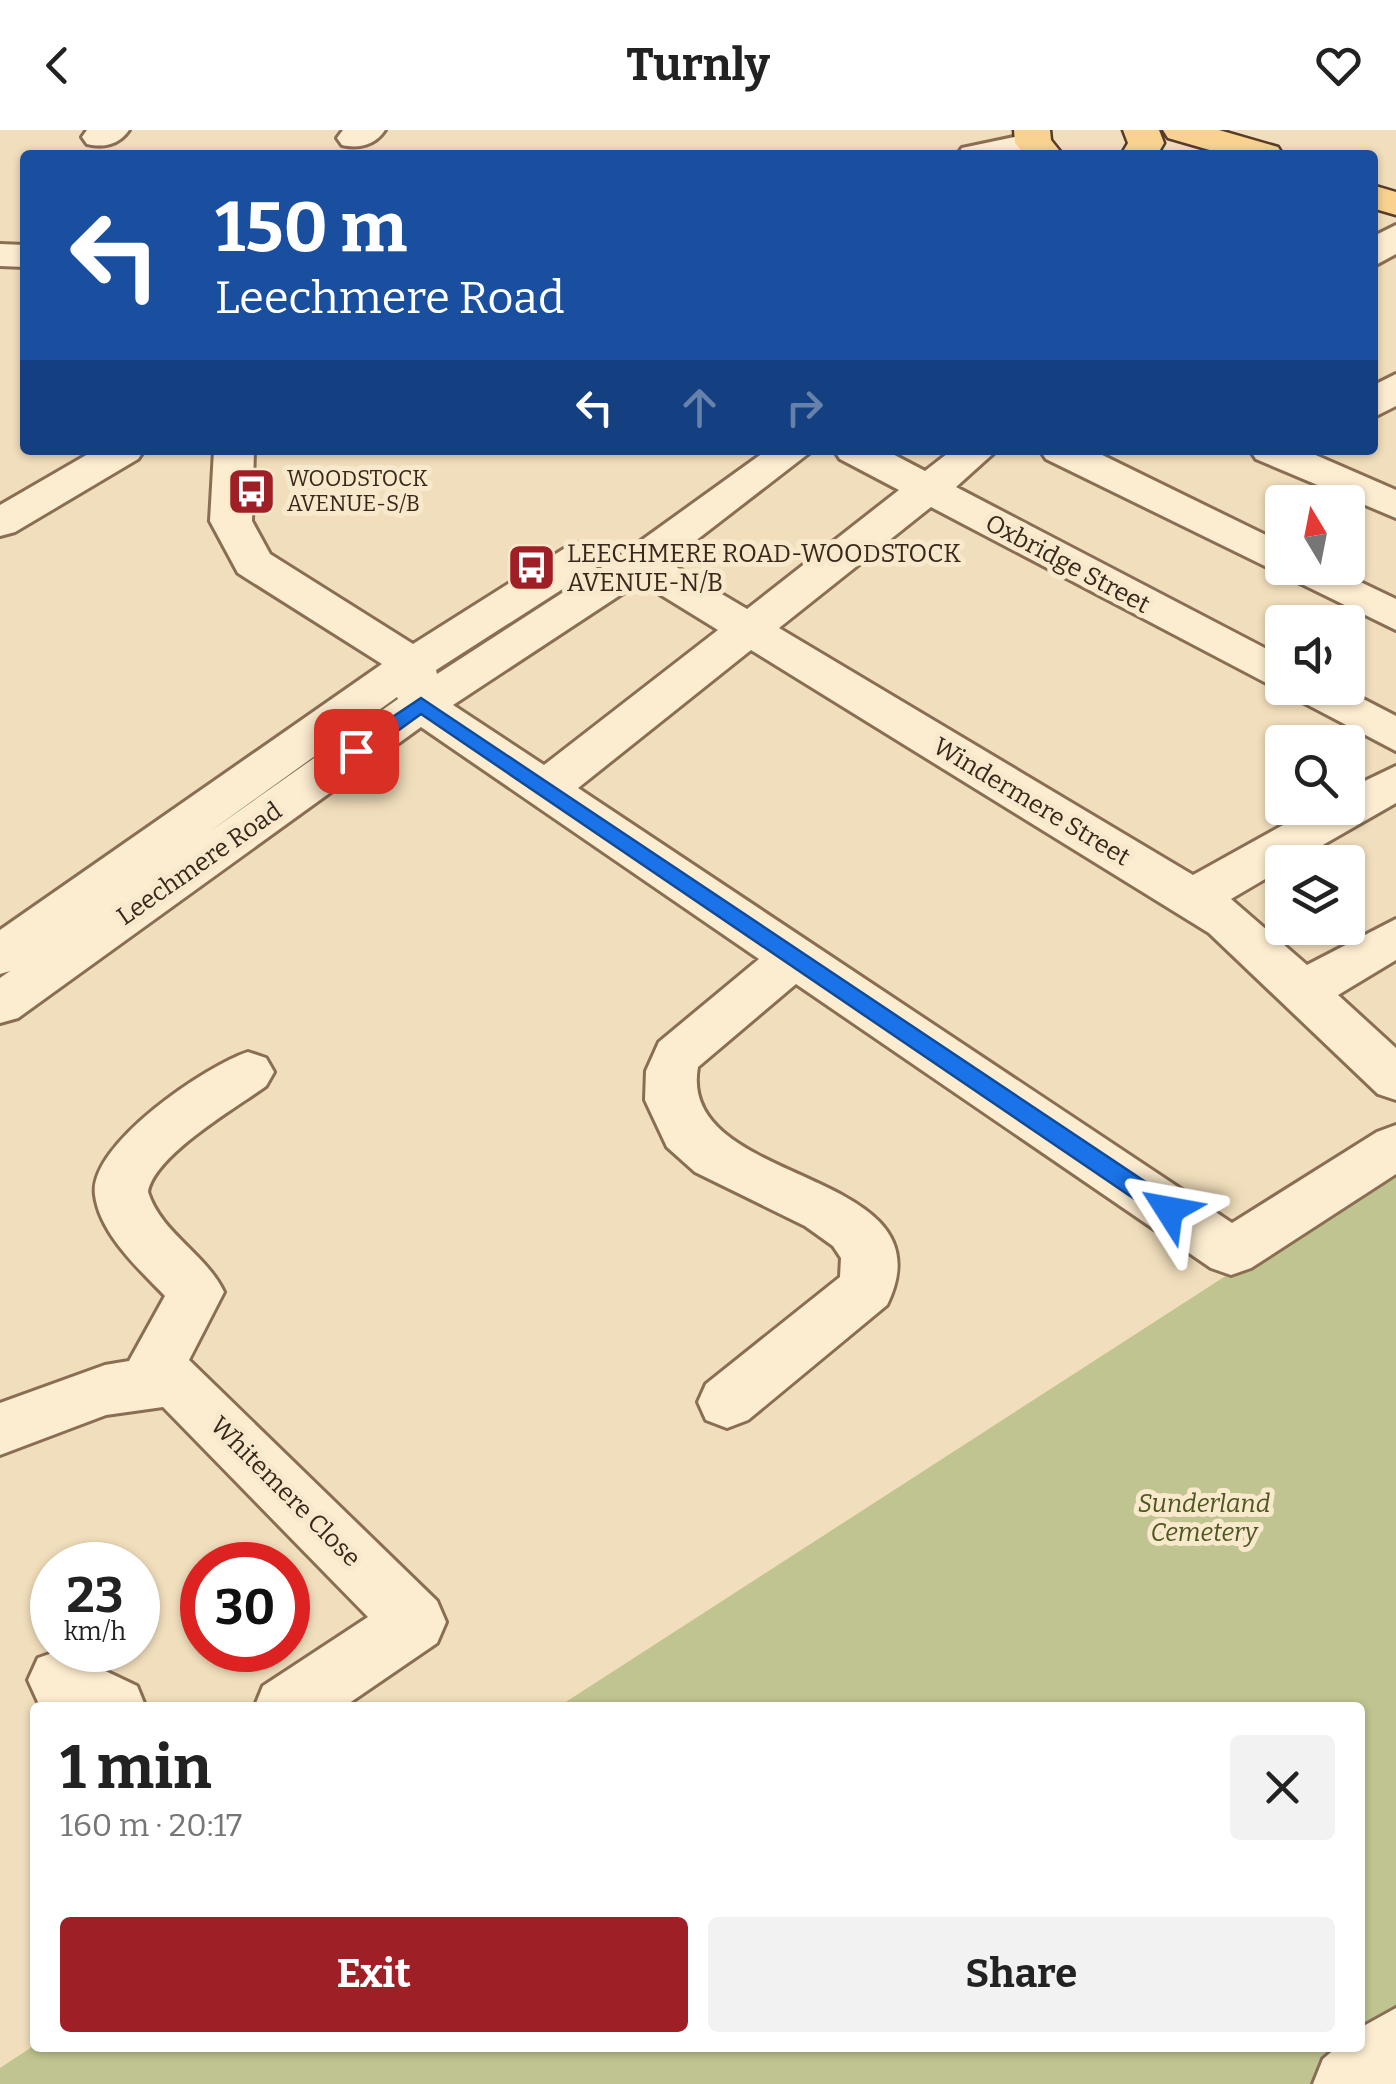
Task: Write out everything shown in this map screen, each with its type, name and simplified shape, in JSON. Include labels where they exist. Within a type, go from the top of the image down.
[{"type":"main road","points":[[1142,143],[1194,137],[1245,150]]},
{"type":"street","points":[[1000,150],[1037,143]]},
{"type":"street","points":[[1378,273],[1396,236]]},
{"type":"street","points":[[0,524],[116,455]]},
{"type":"street","points":[[234,455],[231,521],[253,564],[417,684],[546,788],[1232,1252],[1396,1147]]},
{"type":"street","name":"Leechmere Road","points":[[0,1004],[417,684],[741,455]]},
{"type":"street","name":"Leechmere Road","points":[[0,954],[417,684],[639,563],[786,455]]},
{"type":"street","name":"Oxbridge Street","points":[[863,455],[1265,666]]},
{"type":"street","points":[[546,788],[971,455]]},
{"type":"street","points":[[1070,455],[1265,552]]},
{"type":"street","points":[[1298,455],[1396,504]]},
{"type":"street","name":"Windermere Street","points":[[639,563],[1226,920],[1396,1079]]},
{"type":"street","points":[[1333,585],[1396,616]]},
{"type":"street","points":[[1339,705],[1396,735]]},
{"type":"street","points":[[1193,898],[1396,782]]},
{"type":"street","points":[[1302,992],[1396,937]]},
{"type":"street","points":[[727,1402],[868,1288],[874,1268],[868,1246],[855,1230],[826,1209],[745,1176],[702,1151],[675,1122],[669,1090],[676,1058],[794,957]]},
{"type":"street","points":[[147,1384],[196,1292],[154,1246],[134,1216],[122,1193],[122,1174],[137,1154],[248,1072]]},
{"type":"street","name":"Whitemere Close","points":[[0,1429],[105,1390],[175,1380],[416,1622],[295,1702]]},
{"type":"street","points":[[1348,2084],[1396,2043]]},
{"type":"green space","name":"Sunderland Cemetery","points":[[1396,1166],[1396,2084],[0,2084],[0,2068],[30,2048],[30,2052],[1365,2052],[1365,1702],[566,1702]]},
{"type":"place","name":"WOODSTOCK AVENUE-S/B","points":[[252,491]]},
{"type":"place","name":"LEECHMERE ROAD-WOODSTOCK AVENUE-N/B","points":[[532,567]]},
{"type":"route","points":[[356,751],[421,705],[1169,1210]]}]
